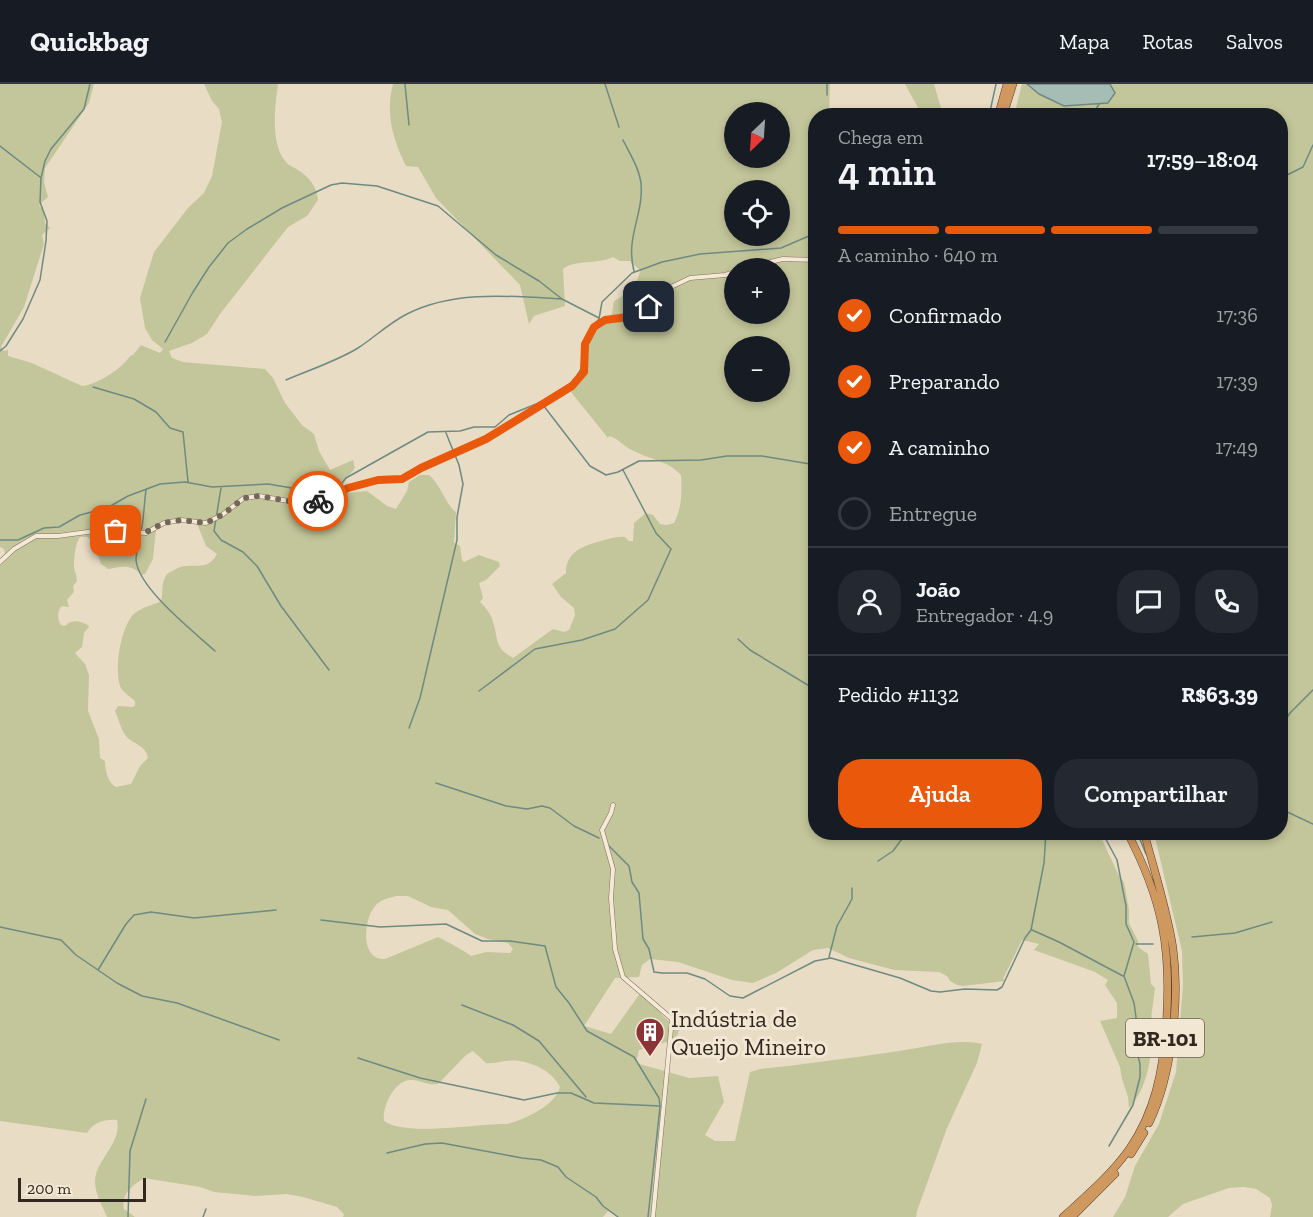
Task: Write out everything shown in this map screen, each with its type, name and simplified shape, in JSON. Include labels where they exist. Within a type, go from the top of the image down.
[{"type":"highway","points":[[1000,108],[1006,84]]},
{"type":"highway","points":[[1006,108],[1013,84]]},
{"type":"highway","name":"BR-101","points":[[1063,1217],[1110,1172],[1130,1148],[1154,1102],[1162,1067],[1168,994],[1167,951],[1153,892],[1131,840]]},
{"type":"highway","name":"BR-101","points":[[1072,1217],[1121,1168],[1140,1142],[1158,1103],[1169,1058],[1174,998],[1173,949],[1146,840]]},
{"type":"street","points":[[790,259],[808,260]]},
{"type":"street","points":[[0,562],[14,549],[36,536],[58,536],[102,530],[146,532],[164,523],[181,520],[206,523],[222,515],[244,498],[259,496],[300,503],[324,500],[348,488],[378,480],[402,479],[486,439],[572,386],[584,372],[585,344],[594,327],[605,320],[628,317],[649,307],[671,287],[690,278],[724,275]]},
{"type":"street","points":[[612,805],[612,813],[602,830],[613,869],[615,949],[623,977],[672,1019],[652,1217]]},
{"type":"green space","points":[[0,84],[94,84],[89,103],[45,168],[44,182],[48,197],[39,205],[44,211],[45,223],[50,228],[42,235],[44,244],[24,307],[1,347],[4,351],[8,350],[8,356],[32,363],[82,386],[94,383],[115,371],[141,345],[160,353],[163,349],[152,340],[145,328],[140,298],[154,252],[188,208],[204,193],[212,176],[222,122],[219,109],[212,101],[204,84],[278,84],[275,124],[281,154],[287,163],[312,182],[318,200],[307,216],[288,227],[207,334],[192,343],[169,351],[172,358],[183,362],[265,369],[273,378],[285,403],[302,425],[314,434],[319,451],[330,470],[353,460],[355,468],[339,488],[345,493],[367,491],[387,506],[396,509],[407,491],[409,482],[420,475],[429,475],[456,512],[454,543],[460,546],[462,560],[464,562],[479,555],[499,562],[500,566],[486,580],[479,583],[483,598],[480,602],[491,616],[500,647],[513,658],[553,629],[564,632],[569,630],[575,615],[574,608],[561,597],[552,584],[566,573],[568,560],[575,552],[591,544],[614,538],[625,537],[633,541],[634,523],[646,513],[653,515],[660,524],[667,525],[674,523],[679,512],[681,475],[663,463],[637,453],[612,437],[608,438],[571,392],[584,366],[594,332],[598,326],[611,318],[614,301],[631,288],[640,270],[630,261],[620,261],[613,257],[568,266],[563,269],[565,306],[534,316],[529,324],[520,285],[436,198],[418,167],[406,166],[397,146],[390,116],[393,84],[830,84],[829,108],[808,108],[808,840],[1102,840],[1124,882],[1129,923],[1138,941],[1138,947],[1148,954],[1151,984],[1155,988],[1151,1051],[1140,1092],[1129,1108],[1120,1067],[1100,1021],[1117,1018],[1117,1003],[1105,985],[1108,980],[1095,972],[1034,950],[1039,944],[1022,940],[1003,979],[1005,981],[963,986],[950,981],[947,976],[939,972],[894,970],[849,958],[828,948],[813,950],[776,973],[753,983],[732,980],[678,962],[650,959],[642,965],[639,977],[615,978],[584,1026],[611,1034],[641,992],[644,992],[664,1017],[679,1030],[676,1039],[639,1050],[636,1063],[689,1078],[718,1076],[724,1102],[705,1135],[715,1141],[735,1141],[750,1072],[951,1043],[982,1044],[977,1063],[947,1128],[916,1217],[618,1217],[608,1211],[603,1217],[343,1217],[344,1214],[337,1207],[303,1197],[287,1194],[256,1196],[214,1192],[200,1187],[144,1178],[132,1187],[124,1199],[124,1209],[135,1217],[107,1217],[97,1195],[95,1181],[96,1173],[116,1137],[117,1120],[100,1122],[87,1133],[0,1121],[0,565],[5,553],[0,547]],"holes":[[[167,521],[193,522],[198,526],[206,546],[217,554],[207,564],[181,567],[167,574],[161,601],[135,613],[126,627],[118,660],[119,681],[122,690],[135,701],[135,705],[133,707],[118,706],[115,711],[126,735],[143,748],[148,758],[140,766],[131,784],[116,787],[107,776],[105,761],[100,758],[99,739],[88,711],[89,675],[85,664],[75,653],[82,647],[84,633],[89,627],[76,621],[65,626],[61,625],[58,612],[62,606],[69,607],[67,600],[74,592],[73,586],[77,581],[74,567],[75,555],[80,537],[87,537],[93,541],[101,564],[108,569],[129,567],[142,575],[145,574],[153,559],[156,530]],[[396,896],[408,896],[431,907],[448,910],[475,934],[508,943],[513,949],[510,953],[486,952],[471,956],[438,937],[385,959],[377,958],[367,945],[369,917],[380,902]],[[473,1051],[486,1063],[521,1061],[537,1066],[556,1081],[560,1087],[557,1094],[546,1106],[507,1124],[425,1129],[394,1126],[384,1121],[387,1102],[394,1090],[404,1081],[417,1080],[438,1084],[466,1055]]]},
{"type":"green space","points":[[905,84],[934,84],[941,108],[918,108]]},
{"type":"green space","points":[[1022,84],[1027,84],[1030,88],[1098,104],[1109,103],[1115,93],[1110,84],[1313,84],[1313,1217],[1270,1217],[1272,1205],[1270,1198],[1256,1189],[1243,1187],[1229,1188],[1183,1204],[1168,1217],[1113,1217],[1125,1197],[1135,1166],[1159,1124],[1176,1072],[1183,985],[1182,951],[1156,840],[1288,840],[1288,108],[1016,108]]},
{"type":"water","points":[[1027,84],[1110,84],[1115,93],[1108,103],[1064,106],[1039,94]]},
{"type":"waterway","points":[[0,351],[6,346],[23,319],[40,280],[47,221],[40,202],[41,178],[45,161],[51,149],[84,109],[90,84]]},
{"type":"waterway","points":[[405,84],[409,125]]},
{"type":"waterway","points":[[605,84],[619,127]]},
{"type":"waterway","points":[[827,84],[827,95]]},
{"type":"waterway","points":[[991,108],[996,84]]},
{"type":"waterway","points":[[1097,108],[1099,104]]},
{"type":"waterway","points":[[623,140],[636,166],[641,183],[640,205],[632,247],[634,271]]},
{"type":"waterway","points":[[1288,174],[1303,167],[1313,145]]},
{"type":"waterway","points":[[0,146],[40,177]]},
{"type":"waterway","points":[[165,342],[193,292],[228,243],[282,208],[331,185],[342,183],[377,186],[438,206],[496,255],[539,281],[562,299],[599,318]]},
{"type":"waterway","points":[[0,540],[18,540],[44,528],[59,527],[80,515],[107,508],[128,496],[160,484],[185,482],[212,487],[268,484],[292,488],[313,497],[326,496],[336,491],[346,478],[428,432],[495,427],[509,415],[541,402],[573,382],[581,369],[585,339],[599,319],[602,302],[632,273],[662,262],[700,254],[781,248],[808,236]]},
{"type":"waterway","points":[[286,380],[350,352],[400,318],[425,306],[483,296],[562,299]]},
{"type":"waterway","points":[[93,387],[134,399],[156,412],[170,428],[183,432],[188,482]]},
{"type":"waterway","points":[[543,405],[590,466],[606,475],[618,472],[639,461],[701,460],[727,456],[762,456],[808,464]]},
{"type":"waterway","points":[[409,728],[420,698],[457,540],[457,517],[463,484],[459,465],[446,433]]},
{"type":"waterway","points":[[479,691],[535,649],[582,640],[615,629],[648,600],[671,549],[656,533],[623,470]]},
{"type":"waterway","points":[[221,488],[214,531],[221,540],[243,552],[257,566],[281,606],[329,670]]},
{"type":"waterway","points":[[146,490],[136,557],[139,571],[168,609],[215,651]]},
{"type":"waterway","points":[[738,639],[750,650],[808,685]]},
{"type":"waterway","points":[[1288,716],[1313,690]]},
{"type":"waterway","points":[[436,783],[506,806],[527,809],[542,806],[550,808],[574,826],[599,838]]},
{"type":"waterway","points":[[1288,812],[1313,824]]},
{"type":"waterway","points":[[878,861],[893,851],[901,840]]},
{"type":"waterway","points":[[608,845],[629,866],[632,882],[639,893],[643,939],[649,949],[654,972],[687,973],[705,979],[730,996],[743,998],[815,961],[831,958],[900,978],[931,991],[997,990],[1002,987],[1031,930],[1044,863],[1045,840]]},
{"type":"waterway","points":[[1106,840],[1117,860],[1126,906],[1126,924],[1134,942],[1124,976],[1134,1003],[1136,1017],[1134,1039],[1140,1064],[1140,1077],[1133,1105],[1109,1146]]},
{"type":"waterway","points":[[1140,840],[1146,854]]},
{"type":"waterway","points":[[829,957],[837,926],[852,899],[852,888]]},
{"type":"waterway","points":[[98,970],[134,915],[151,912],[194,918],[276,910]]},
{"type":"waterway","points":[[321,920],[380,927],[446,924],[482,941],[510,941],[545,946],[556,987],[587,1031],[634,1057],[659,1098],[660,1107],[648,1217]]},
{"type":"waterway","points":[[1192,937],[1235,933],[1272,922]]},
{"type":"waterway","points":[[0,927],[61,940],[76,955],[117,983],[142,996],[177,1003],[279,1040]]},
{"type":"waterway","points":[[1032,930],[1123,976]]},
{"type":"waterway","points":[[1136,944],[1153,944]]},
{"type":"waterway","points":[[462,1005],[513,1025],[539,1041],[586,1097]]},
{"type":"waterway","points":[[358,1058],[420,1078],[524,1100],[557,1093],[571,1093],[594,1103],[660,1106]]},
{"type":"waterway","points":[[128,1217],[130,1151],[146,1099]]},
{"type":"waterway","points":[[387,1153],[425,1144],[442,1143],[541,1160],[558,1167],[566,1177],[596,1197],[603,1206],[618,1217]]},
{"type":"waterway","points":[[203,1217],[206,1209]]},
{"type":"way so far","points":[[116,531],[146,532],[164,523],[181,520],[206,523],[222,515],[244,498],[259,496],[300,503],[318,501]]},
{"type":"place","name":"Indústria de Queijo Mineiro","points":[[650,1058]]},
{"type":"route","points":[[318,501],[348,488],[378,480],[402,479],[486,439],[572,386],[584,372],[585,344],[594,327],[605,320],[628,317],[649,307]]}]
